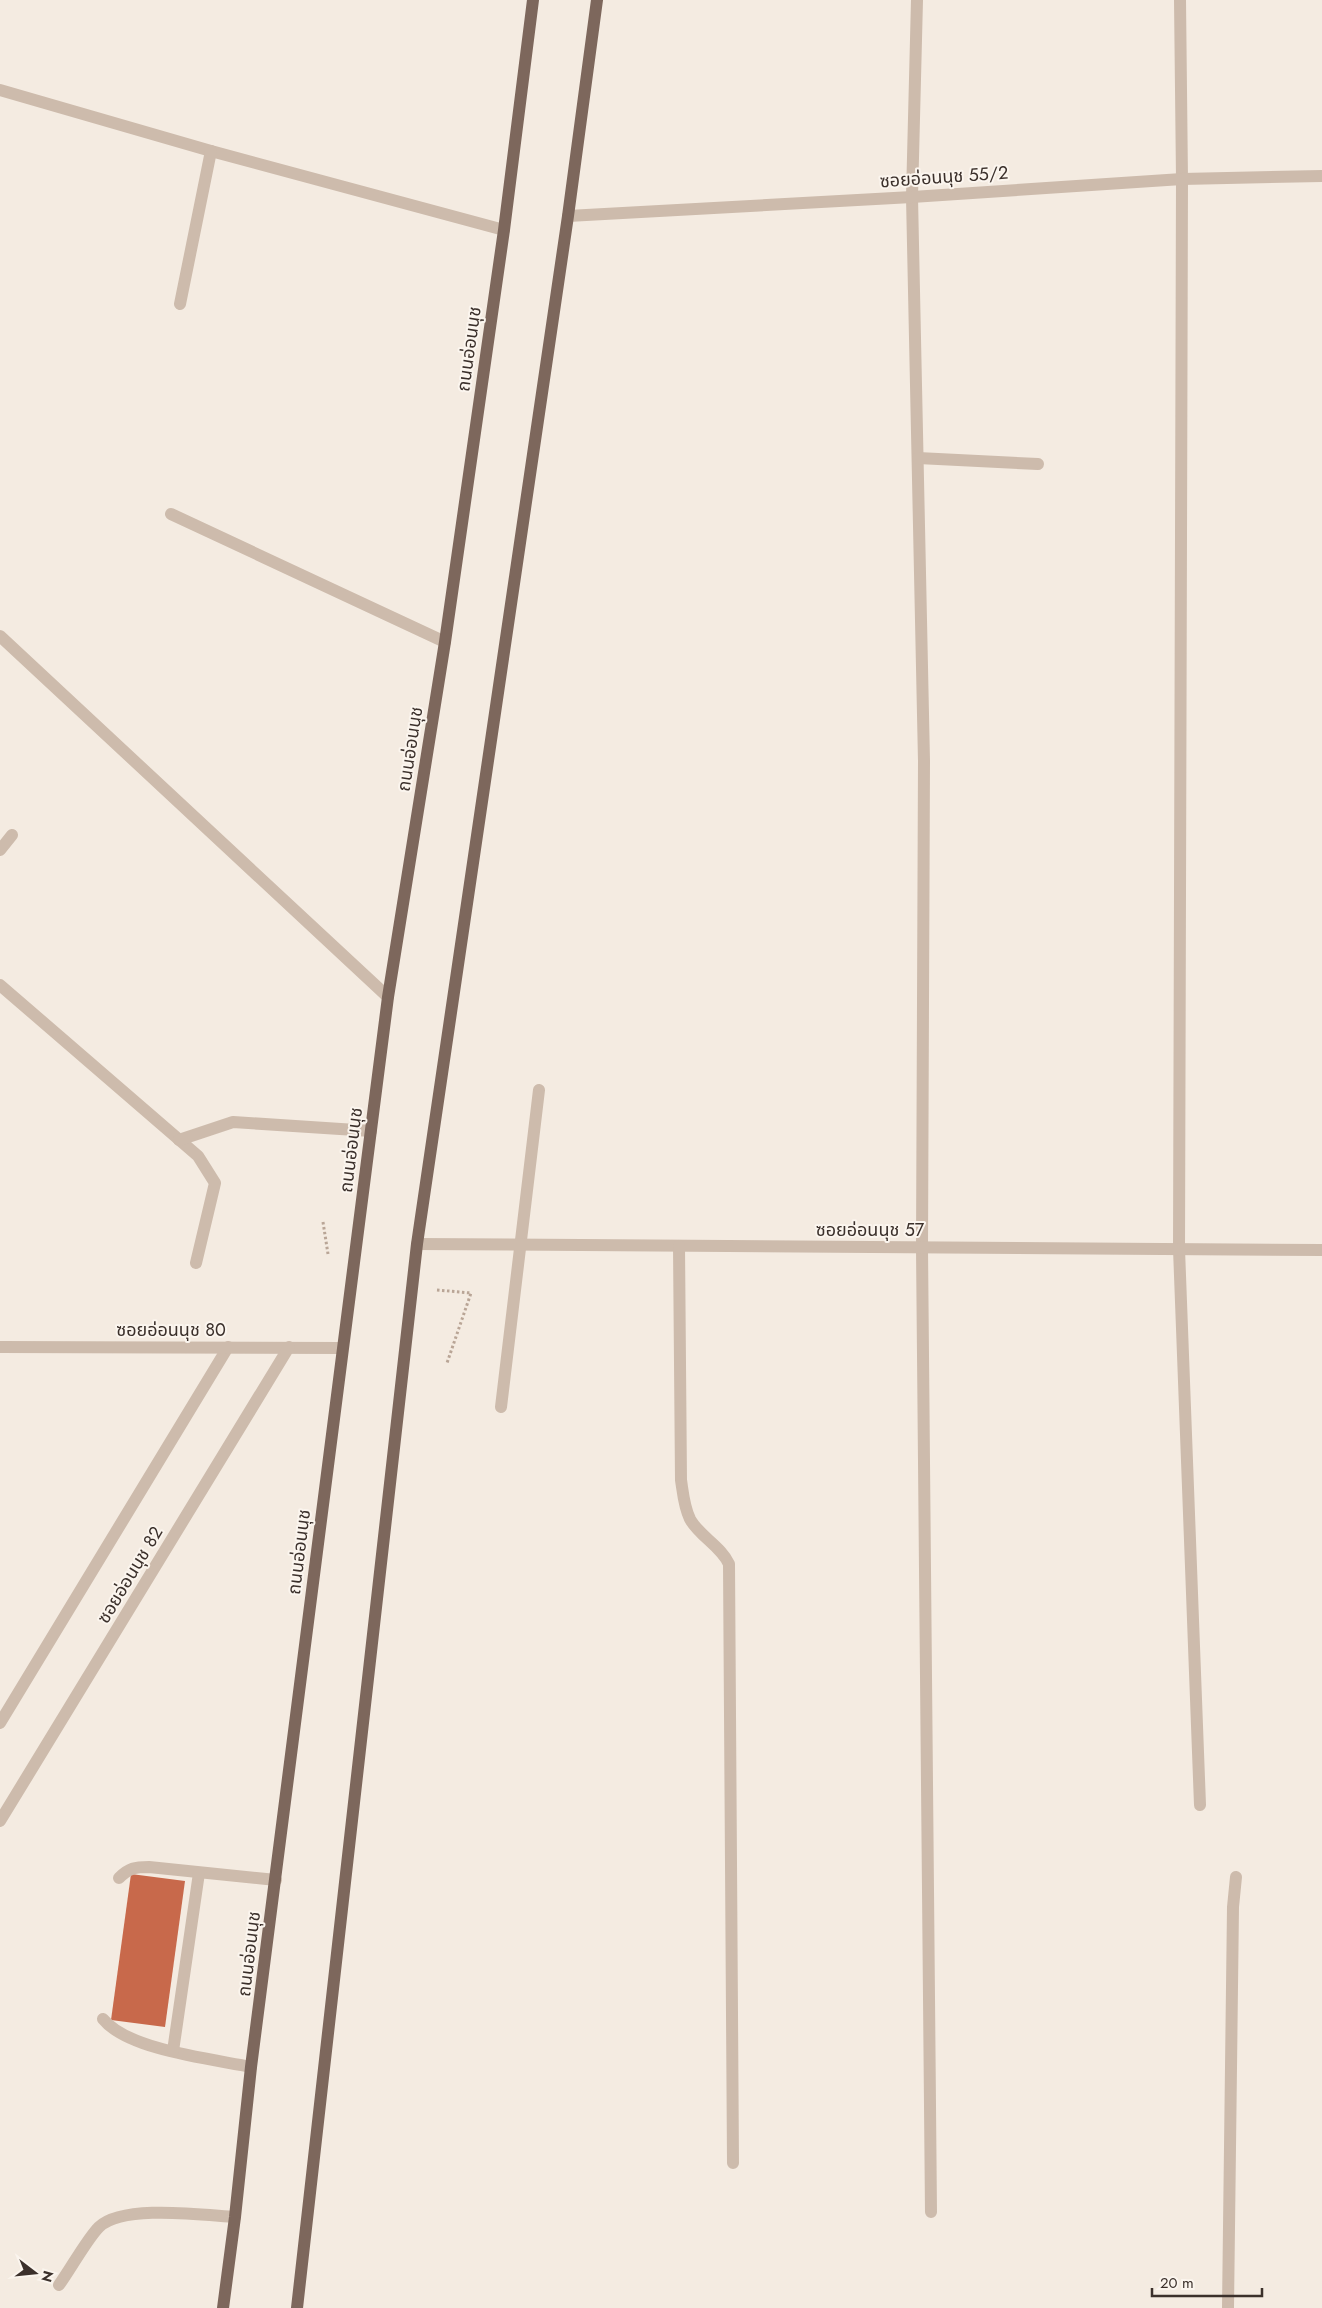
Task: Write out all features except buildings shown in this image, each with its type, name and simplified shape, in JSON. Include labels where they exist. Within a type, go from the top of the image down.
[{"type":"main road","name":"ถนนอ่อนนุช","points":[[222,2308],[235,2217],[251,2066],[388,996],[445,642],[504,230],[533,0]]},
{"type":"main road","points":[[297,2308],[417,1244],[568,216],[597,0]]},
{"type":"street","points":[[917,0],[912,197],[924,761],[922,1248],[931,2212]]},
{"type":"street","points":[[1180,0],[1182,179],[1179,1249],[1200,1804]]},
{"type":"street","points":[[0,90],[211,151],[504,230]]},
{"type":"street","points":[[180,304],[211,151]]},
{"type":"street","name":"ซอยอ่อนนุช 55/2","points":[[568,216],[912,197],[1182,179],[1322,176]]},
{"type":"street","points":[[918,458],[1038,464]]},
{"type":"street","points":[[171,514],[445,642]]},
{"type":"street","points":[[0,636],[388,996]]},
{"type":"street","points":[[0,850],[12,835]]},
{"type":"street","points":[[0,985],[198,1156],[215,1183],[196,1263]]},
{"type":"street","points":[[501,1407],[522,1246],[539,1090]]},
{"type":"street","points":[[179,1140],[232,1122],[371,1130]]},
{"type":"street","name":"ซอยอ่อนนุช 57","points":[[417,1244],[1322,1250]]},
{"type":"street","points":[[679,1246],[681,1480],[691,1520],[726,1556],[730,1564],[733,2163]]},
{"type":"street","name":"ซอยอ่อนนุช 80","points":[[0,1347],[342,1348]]},
{"type":"street","points":[[0,1723],[228,1347]]},
{"type":"street","name":"ซอยอ่อนนุช 82","points":[[0,1821],[289,1347]]},
{"type":"street","points":[[119,1878],[127,1870],[136,1867],[276,1880]]},
{"type":"street","points":[[173,2051],[199,1873]]},
{"type":"street","points":[[1228,2308],[1233,1907],[1236,1877]]},
{"type":"street","points":[[103,2019],[111,2029],[126,2038],[173,2051],[251,2066]]},
{"type":"street","points":[[59,2285],[99,2227],[122,2215],[161,2213],[235,2217]]},
{"type":"path","points":[[447,1364],[471,1293]]}]
